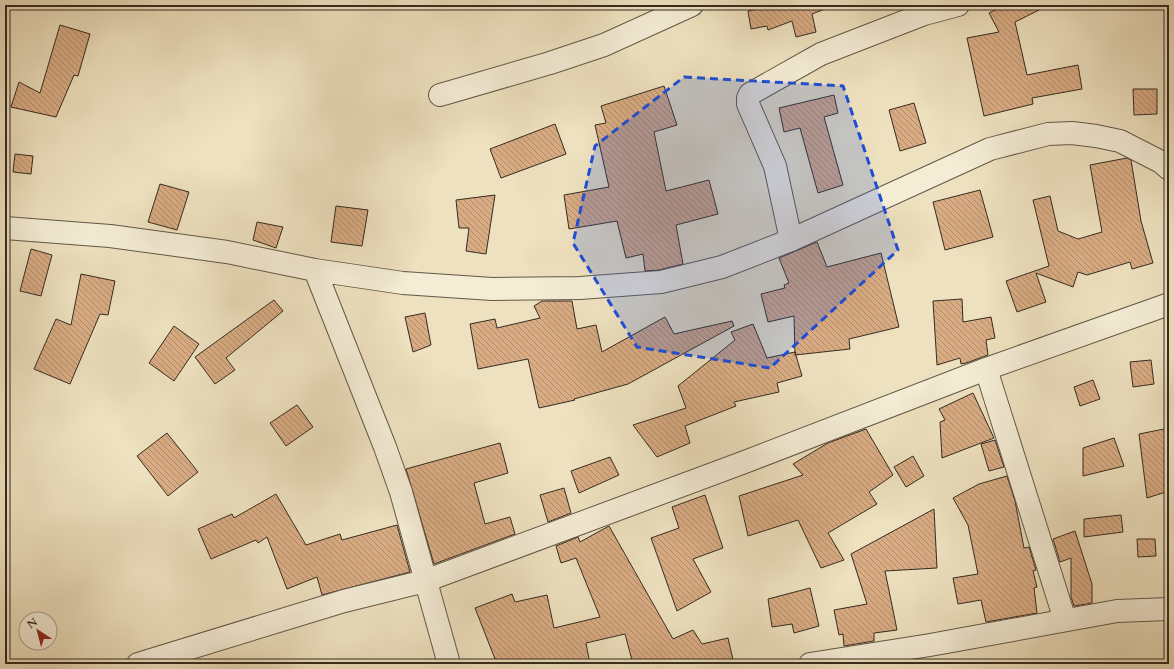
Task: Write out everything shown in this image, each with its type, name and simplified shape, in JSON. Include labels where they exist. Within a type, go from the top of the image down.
[{"type":"street","points":[[440,95],[550,63],[604,45],[692,5]]},
{"type":"street","points":[[791,240],[775,166],[748,104],[750,94],[821,54],[924,14],[958,5]]},
{"type":"street","points":[[5,228],[110,236],[228,252],[315,270],[402,283],[492,289],[580,288],[661,282],[722,267],[791,240],[990,149],[1048,134],[1072,133],[1120,141],[1161,162],[1169,169]]},
{"type":"street","points":[[315,270],[385,446],[412,528],[425,581],[449,664]]},
{"type":"street","points":[[138,664],[344,601],[425,581],[742,463],[986,369],[1169,304]]},
{"type":"street","points":[[986,369],[1065,620]]},
{"type":"street","points":[[810,664],[930,645],[1117,611],[1169,609]]},
{"type":"highlighted area","points":[[684,77],[843,86],[898,250],[770,368],[637,347],[573,243],[595,146]]},
{"type":"building","points":[[762,5],[830,5],[830,7],[812,14],[816,32],[796,37],[792,21],[768,30],[767,26],[751,29],[748,11],[763,8]]},
{"type":"building","points":[[1005,5],[1049,5],[1015,22],[1027,75],[1078,65],[1082,89],[1032,98],[1033,104],[984,116],[967,38],[999,32],[989,13]]},
{"type":"building","points":[[60,25],[90,34],[78,76],[74,75],[56,117],[11,107],[19,82],[40,93]]},
{"type":"building","points":[[664,86],[677,125],[654,132],[666,191],[709,180],[718,214],[676,225],[683,264],[659,270],[645,271],[643,254],[626,258],[617,221],[569,229],[564,195],[609,187],[595,125],[606,123],[601,106]]},
{"type":"building","points":[[1133,89],[1157,89],[1157,114],[1134,115]]},
{"type":"building","points":[[834,95],[838,113],[824,117],[843,185],[818,193],[800,128],[784,132],[779,108]]},
{"type":"building","points":[[914,103],[926,143],[900,151],[889,110]]},
{"type":"building","points":[[555,124],[566,154],[501,178],[490,149]]},
{"type":"building","points":[[15,154],[33,156],[31,174],[13,172]]},
{"type":"building","points":[[1127,158],[1131,160],[1141,221],[1153,263],[1132,269],[1130,262],[1087,275],[1078,272],[1073,287],[1036,273],[1046,302],[1017,312],[1006,281],[1049,266],[1033,200],[1050,196],[1058,231],[1078,239],[1102,232],[1090,165]]},
{"type":"building","points":[[160,184],[189,192],[177,230],[148,222]]},
{"type":"building","points":[[980,190],[993,237],[945,250],[933,202]]},
{"type":"building","points":[[495,195],[486,254],[466,251],[469,228],[459,228],[456,200]]},
{"type":"building","points":[[336,206],[368,210],[362,246],[331,242]]},
{"type":"building","points":[[257,222],[283,227],[276,248],[253,240]]},
{"type":"building","points":[[817,242],[827,267],[881,253],[899,327],[849,339],[850,349],[795,355],[794,316],[768,322],[761,294],[785,288],[784,285],[789,283],[779,258]]},
{"type":"building","points":[[31,249],[52,255],[41,296],[20,291]]},
{"type":"building","points":[[81,274],[115,281],[108,315],[100,314],[70,384],[34,369],[56,319],[71,325]]},
{"type":"building","points":[[962,299],[963,322],[991,317],[995,338],[986,340],[988,355],[961,364],[960,358],[937,365],[933,301]]},
{"type":"building","points":[[274,300],[283,311],[226,358],[235,370],[215,384],[195,357]]},
{"type":"building","points":[[542,301],[572,301],[577,329],[596,325],[602,352],[665,317],[674,334],[732,321],[734,326],[628,384],[574,399],[575,400],[539,408],[528,359],[478,369],[470,324],[495,319],[497,328],[540,318],[534,306]]},
{"type":"building","points":[[425,313],[431,345],[413,352],[405,317]]},
{"type":"building","points":[[753,324],[767,358],[795,352],[802,376],[777,383],[779,392],[734,402],[736,406],[685,426],[690,443],[657,457],[633,425],[686,408],[678,386],[735,340],[731,332]]},
{"type":"building","points":[[174,326],[199,344],[174,381],[149,363]]},
{"type":"building","points":[[1151,360],[1154,384],[1133,387],[1130,362]]},
{"type":"building","points":[[1093,380],[1100,399],[1080,406],[1074,387]]},
{"type":"building","points":[[973,393],[994,438],[942,458],[940,422],[945,420],[939,409]]},
{"type":"building","points":[[297,405],[313,427],[286,446],[270,423]]},
{"type":"building","points":[[1169,428],[1169,491],[1147,498],[1139,434]]},
{"type":"building","points":[[866,429],[893,475],[869,492],[877,504],[828,533],[844,560],[821,568],[798,520],[748,536],[739,496],[803,475],[793,464],[828,443]]},
{"type":"building","points":[[167,433],[198,472],[168,496],[137,456]]},
{"type":"building","points":[[1114,438],[1124,466],[1083,476],[1083,448]]},
{"type":"building","points":[[995,440],[1004,467],[989,471],[981,444]]},
{"type":"building","points":[[500,443],[508,473],[474,483],[485,524],[510,517],[515,534],[434,564],[406,469]]},
{"type":"building","points":[[913,456],[924,476],[906,487],[894,467]]},
{"type":"building","points":[[610,457],[619,475],[579,493],[571,471]]},
{"type":"building","points":[[1007,476],[1015,501],[1024,548],[1029,547],[1036,570],[1033,571],[1037,587],[1034,588],[1037,613],[986,622],[981,600],[958,604],[953,578],[978,574],[968,525],[953,498],[979,484]]},
{"type":"building","points":[[564,488],[571,513],[548,522],[540,495]]},
{"type":"building","points":[[276,494],[306,545],[340,534],[342,540],[397,525],[410,572],[322,595],[317,577],[287,589],[267,537],[258,543],[256,540],[211,559],[198,529],[232,514],[234,518]]},
{"type":"building","points":[[705,495],[723,548],[693,559],[711,592],[677,611],[651,538],[679,528],[672,507]]},
{"type":"building","points":[[934,509],[937,568],[885,571],[897,630],[874,633],[874,641],[844,646],[843,634],[839,635],[834,610],[867,604],[851,554]]},
{"type":"building","points":[[1121,515],[1123,532],[1084,537],[1084,519]]},
{"type":"building","points":[[609,526],[673,639],[693,630],[702,644],[728,638],[734,664],[633,664],[625,634],[586,643],[590,664],[497,664],[475,608],[512,594],[515,602],[547,595],[554,628],[600,617],[576,558],[561,563],[556,546],[578,537],[580,542]]},
{"type":"building","points":[[1075,531],[1092,584],[1092,603],[1074,606],[1071,597],[1071,558],[1060,562],[1053,539]]},
{"type":"building","points":[[1137,539],[1155,539],[1156,556],[1138,557]]},
{"type":"building","points":[[810,588],[819,626],[794,633],[792,624],[772,627],[768,599]]}]
